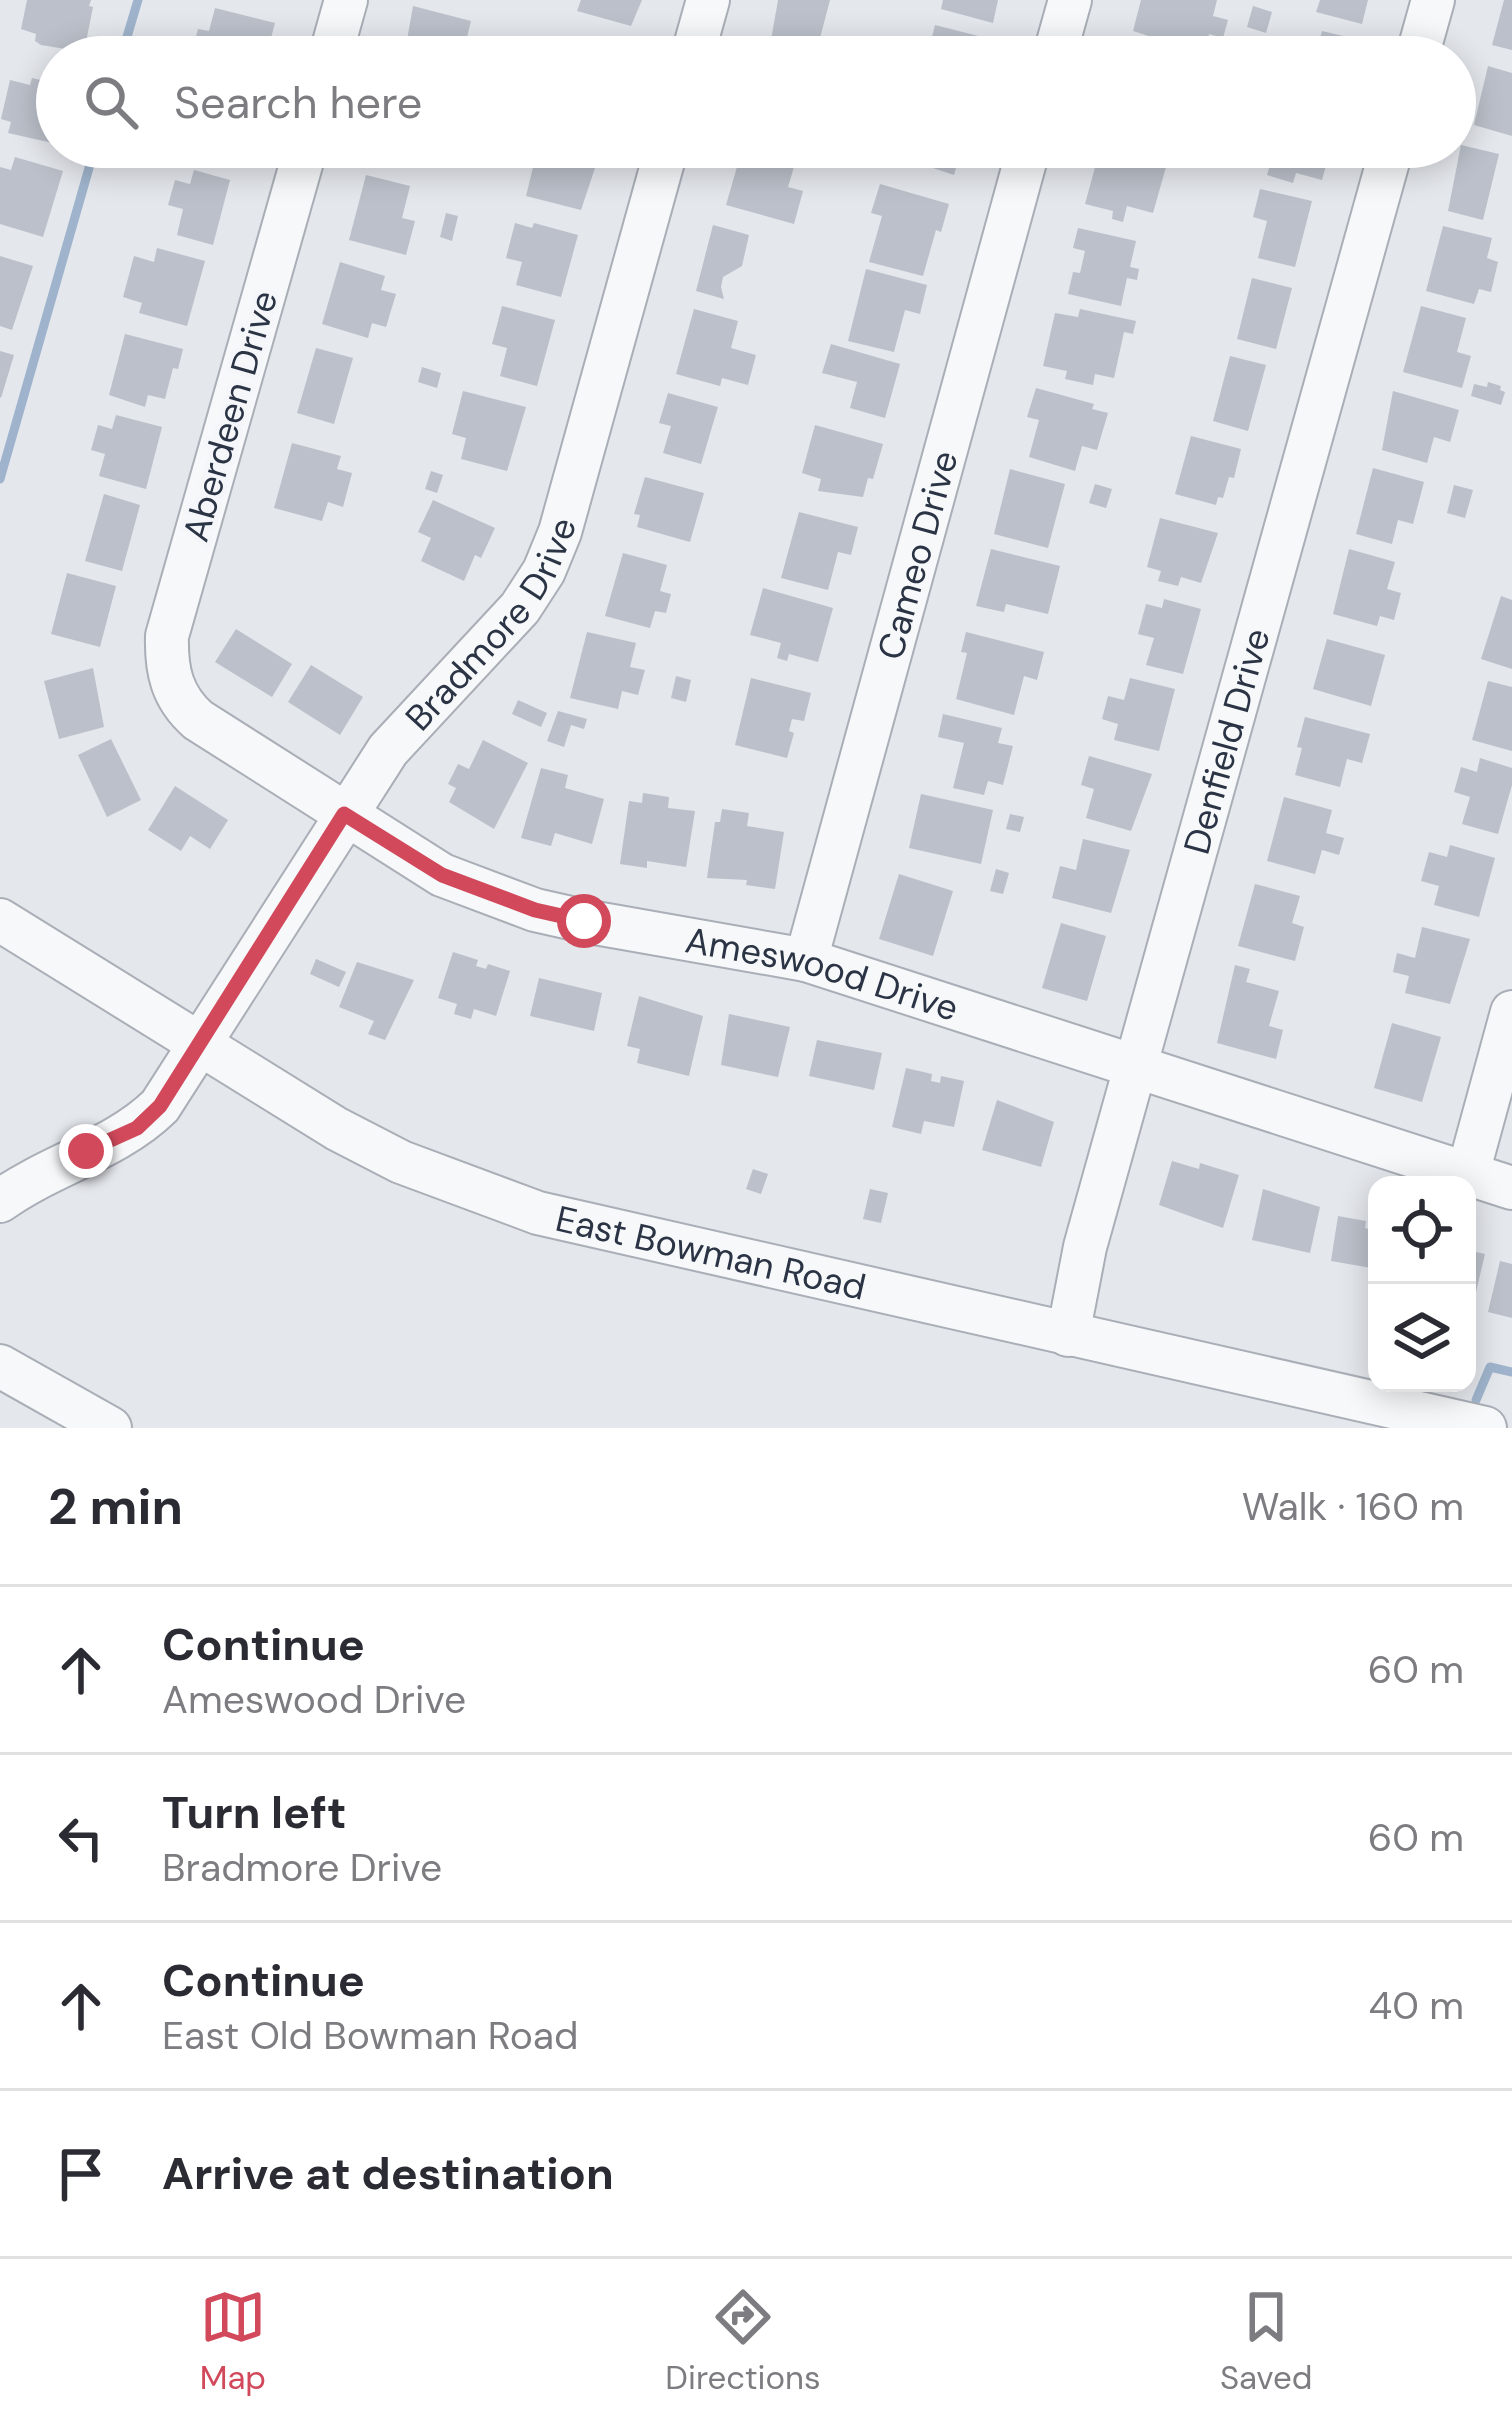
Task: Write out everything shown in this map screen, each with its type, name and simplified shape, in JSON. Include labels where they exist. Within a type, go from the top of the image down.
[{"type":"street","points":[[337,36],[346,0]]},
{"type":"street","points":[[698,36],[708,0]]},
{"type":"street","points":[[1060,36],[1070,0]]},
{"type":"street","points":[[1423,36],[1433,0]]},
{"type":"street","name":"Aberdeen Drive","points":[[172,686],[167,636],[300,168]]},
{"type":"street","name":"Bradmore Drive","points":[[0,1202],[86,1151],[137,1128],[160,1106],[388,750],[494,641],[544,571],[560,532],[661,168]]},
{"type":"street","name":"Cameo Drive","points":[[806,960],[1023,168]]},
{"type":"street","name":"Denfield Drive","points":[[1068,1335],[1085,1247],[1386,168]]},
{"type":"street","name":"Ameswood Drive","points":[[172,686],[198,720],[442,875],[535,910],[806,960],[1512,1188]]},
{"type":"street","name":"East Bowman Road","points":[[0,920],[337,1129],[401,1162],[538,1213],[1485,1428]]},
{"type":"street","points":[[1468,1173],[1512,1012]]},
{"type":"street","points":[[0,1366],[110,1428]]},
{"type":"building","points":[[27,0],[91,0],[87,36],[36,36],[36,42],[35,41],[36,34],[21,29]]},
{"type":"building","points":[[581,0],[642,0],[631,26],[577,11]]},
{"type":"building","points":[[778,0],[830,0],[821,36],[772,36]]},
{"type":"building","points":[[943,0],[998,0],[993,23],[941,9]]},
{"type":"building","points":[[1141,0],[1217,0],[1213,16],[1228,20],[1224,36],[1149,36],[1133,31]]},
{"type":"building","points":[[1320,0],[1368,0],[1362,24],[1316,12]]},
{"type":"building","points":[[1504,0],[1512,0],[1512,50],[1492,45]]},
{"type":"building","points":[[413,6],[471,21],[467,36],[408,36]]},
{"type":"building","points":[[1253,6],[1272,12],[1266,33],[1247,27]]},
{"type":"building","points":[[215,8],[275,23],[272,36],[196,36],[198,29],[209,31]]},
{"type":"building","points":[[935,25],[978,36],[932,36]]},
{"type":"building","points":[[1488,66],[1512,73],[1512,136],[1476,126]]},
{"type":"building","points":[[36,79],[36,139],[8,133],[11,122],[1,119],[10,80],[30,85]]},
{"type":"building","points":[[1476,149],[1499,154],[1483,220],[1448,211],[1456,168],[1476,168]]},
{"type":"building","points":[[15,157],[36,163],[36,168],[63,171],[43,237],[0,224],[0,167],[11,170]]},
{"type":"building","points":[[533,168],[595,168],[581,210],[526,196]]},
{"type":"building","points":[[737,168],[794,168],[788,187],[803,191],[794,224],[726,205]]},
{"type":"building","points":[[1095,168],[1166,168],[1153,213],[1127,206],[1123,222],[1112,219],[1113,211],[1085,204]]},
{"type":"building","points":[[1269,168],[1325,168],[1322,180],[1296,173],[1293,183],[1267,175]]},
{"type":"building","points":[[194,170],[230,180],[213,245],[177,235],[183,209],[168,205],[175,180],[190,184]]},
{"type":"building","points":[[366,175],[410,186],[402,218],[415,221],[406,255],[349,240]]},
{"type":"building","points":[[880,184],[949,204],[923,276],[869,262],[882,216],[871,213]]},
{"type":"building","points":[[1260,189],[1312,201],[1295,267],[1258,258],[1267,221],[1253,217]]},
{"type":"building","points":[[446,213],[458,216],[452,241],[440,237]]},
{"type":"building","points":[[515,223],[578,235],[561,297],[516,285],[522,262],[506,258]]},
{"type":"building","points":[[713,225],[749,235],[742,266],[723,277],[724,299],[696,291]]},
{"type":"building","points":[[1443,226],[1492,238],[1487,258],[1498,262],[1491,292],[1479,289],[1474,304],[1426,291]]},
{"type":"building","points":[[1078,228],[1136,241],[1130,267],[1139,269],[1137,280],[1127,278],[1121,306],[1068,294],[1085,251],[1073,248]]},
{"type":"building","points":[[157,248],[205,261],[187,326],[139,313],[142,303],[123,297],[134,256],[154,262]]},
{"type":"building","points":[[0,256],[33,266],[12,330],[0,326]]},
{"type":"building","points":[[340,262],[385,276],[381,290],[396,294],[386,327],[372,323],[368,338],[322,324]]},
{"type":"building","points":[[866,269],[927,285],[920,314],[905,310],[894,352],[848,341]]},
{"type":"building","points":[[1252,278],[1292,288],[1276,349],[1237,339]]},
{"type":"building","points":[[502,306],[555,320],[537,386],[500,376],[507,348],[492,344]]},
{"type":"building","points":[[1421,306],[1466,318],[1457,352],[1471,356],[1462,388],[1403,372]]},
{"type":"building","points":[[694,309],[738,321],[731,348],[756,355],[748,385],[722,378],[720,386],[676,374]]},
{"type":"building","points":[[1080,309],[1136,321],[1133,334],[1124,332],[1114,378],[1095,374],[1093,385],[1065,379],[1067,371],[1043,366],[1055,313],[1078,317]]},
{"type":"building","points":[[125,334],[183,349],[165,399],[148,395],[145,407],[109,395]]},
{"type":"building","points":[[831,344],[900,364],[885,418],[850,408],[857,382],[822,373]]},
{"type":"building","points":[[316,348],[353,358],[334,424],[297,413]]},
{"type":"building","points":[[0,351],[14,355],[1,398],[0,397]]},
{"type":"building","points":[[1230,356],[1266,365],[1248,431],[1213,421]]},
{"type":"building","points":[[422,367],[441,373],[437,388],[418,382]]},
{"type":"building","points":[[1488,382],[1505,392],[1501,405],[1471,396],[1474,384],[1487,387]]},
{"type":"building","points":[[1036,388],[1094,404],[1092,409],[1108,413],[1097,450],[1082,446],[1075,471],[1029,457],[1039,420],[1027,417]]},
{"type":"building","points":[[463,391],[526,407],[507,471],[461,459],[466,438],[452,434]]},
{"type":"building","points":[[1393,391],[1459,410],[1450,442],[1434,437],[1427,463],[1382,450]]},
{"type":"building","points":[[668,393],[718,407],[701,464],[663,453],[671,426],[659,423]]},
{"type":"building","points":[[116,415],[162,427],[146,489],[99,476],[105,454],[91,450],[98,425],[112,429]]},
{"type":"building","points":[[815,425],[883,444],[863,497],[818,491],[821,479],[802,473]]},
{"type":"building","points":[[1191,436],[1241,449],[1234,478],[1229,477],[1216,505],[1175,494]]},
{"type":"building","points":[[292,443],[341,456],[337,469],[352,473],[343,507],[328,502],[322,521],[274,508]]},
{"type":"building","points":[[1373,468],[1424,482],[1413,524],[1398,520],[1392,544],[1356,534]]},
{"type":"building","points":[[1010,469],[1065,484],[1048,548],[994,534]]},
{"type":"building","points":[[431,471],[443,475],[437,493],[425,489]]},
{"type":"building","points":[[645,477],[704,493],[690,542],[637,527],[640,515],[634,514]]},
{"type":"building","points":[[1095,484],[1112,489],[1106,508],[1089,503]]},
{"type":"building","points":[[1454,485],[1473,490],[1465,518],[1447,513]]},
{"type":"building","points":[[104,494],[140,505],[122,571],[85,561]]},
{"type":"building","points":[[433,500],[495,528],[481,558],[475,555],[464,581],[421,561],[431,538],[418,532]]},
{"type":"building","points":[[799,512],[858,527],[851,555],[838,552],[828,590],[781,578]]},
{"type":"building","points":[[1160,518],[1218,533],[1201,583],[1181,577],[1178,586],[1158,581],[1161,571],[1147,567]]},
{"type":"building","points":[[991,549],[1060,566],[1048,614],[1006,604],[1004,612],[976,606]]},
{"type":"building","points":[[1349,549],[1395,562],[1387,589],[1401,593],[1394,620],[1380,616],[1377,626],[1333,614]]},
{"type":"building","points":[[623,553],[667,565],[660,591],[671,594],[666,613],[655,611],[650,628],[605,616]]},
{"type":"building","points":[[67,573],[116,586],[100,647],[51,634]]},
{"type":"building","points":[[763,588],[833,608],[818,662],[789,654],[787,661],[777,658],[781,643],[750,635]]},
{"type":"building","points":[[1501,596],[1512,600],[1512,669],[1481,659]]},
{"type":"building","points":[[1164,599],[1201,609],[1183,674],[1146,665],[1154,638],[1138,634],[1146,604],[1162,608]]},
{"type":"building","points":[[236,629],[292,664],[272,697],[215,662]]},
{"type":"building","points":[[587,632],[636,643],[630,667],[645,670],[638,695],[622,691],[618,709],[570,698]]},
{"type":"building","points":[[966,632],[1044,652],[1037,680],[1024,676],[1014,715],[956,699],[967,653],[961,652]]},
{"type":"building","points":[[1327,639],[1385,655],[1371,706],[1313,689]]},
{"type":"building","points":[[311,665],[363,697],[340,735],[288,702]]},
{"type":"building","points":[[93,668],[104,727],[59,739],[44,681]]},
{"type":"building","points":[[676,676],[691,680],[686,702],[671,698]]},
{"type":"building","points":[[751,678],[811,693],[804,721],[792,719],[789,731],[794,733],[787,758],[735,745]]},
{"type":"building","points":[[1130,678],[1175,689],[1159,751],[1114,740],[1118,724],[1102,719],[1108,696],[1124,700]]},
{"type":"building","points":[[1488,681],[1512,687],[1512,751],[1472,740]]},
{"type":"building","points":[[518,700],[547,713],[541,727],[512,714]]},
{"type":"building","points":[[558,711],[587,719],[584,729],[571,725],[564,747],[547,741]]},
{"type":"building","points":[[943,714],[1002,728],[998,743],[1013,746],[1003,785],[988,781],[984,795],[953,788],[964,743],[938,737]]},
{"type":"building","points":[[1305,717],[1370,734],[1362,763],[1347,759],[1340,787],[1295,775]]},
{"type":"building","points":[[111,739],[141,800],[107,817],[78,755]]},
{"type":"building","points":[[483,740],[528,763],[494,829],[449,802],[456,788],[448,784],[458,764],[469,769]]},
{"type":"building","points":[[1089,756],[1152,774],[1131,831],[1086,818],[1094,789],[1081,785]]},
{"type":"building","points":[[1480,758],[1512,768],[1498,834],[1462,824],[1470,797],[1454,792],[1461,767],[1477,772]]},
{"type":"building","points":[[541,768],[568,775],[565,788],[604,799],[592,844],[555,833],[551,846],[521,838]]},
{"type":"building","points":[[175,786],[228,820],[210,849],[190,836],[181,851],[148,830]]},
{"type":"building","points":[[643,793],[669,797],[668,808],[695,811],[686,867],[647,861],[647,868],[620,864],[629,801],[642,803]]},
{"type":"building","points":[[921,794],[993,810],[981,864],[909,848]]},
{"type":"building","points":[[1284,797],[1332,810],[1326,833],[1344,838],[1339,855],[1322,850],[1315,874],[1267,861]]},
{"type":"building","points":[[722,809],[749,813],[747,826],[784,832],[775,889],[746,885],[747,880],[707,878],[715,822],[720,822]]},
{"type":"building","points":[[1010,814],[1024,817],[1020,832],[1006,829]]},
{"type":"building","points":[[1083,839],[1130,850],[1111,913],[1052,898],[1060,866],[1076,870]]},
{"type":"building","points":[[1450,845],[1495,858],[1479,917],[1434,905],[1439,886],[1421,881],[1429,852],[1447,857]]},
{"type":"building","points":[[996,869],[1009,873],[1003,894],[990,891]]},
{"type":"building","points":[[899,874],[953,891],[933,956],[879,939]]},
{"type":"building","points":[[1255,884],[1300,896],[1292,923],[1304,927],[1295,961],[1238,946]]},
{"type":"building","points":[[1061,923],[1106,936],[1087,1001],[1042,988]]},
{"type":"building","points":[[1422,927],[1470,939],[1450,1004],[1405,993],[1409,976],[1393,972],[1397,953],[1415,958]]},
{"type":"building","points":[[453,952],[478,960],[476,966],[486,969],[488,964],[510,971],[496,1016],[474,1009],[471,1019],[454,1014],[457,1004],[438,998]]},
{"type":"building","points":[[316,959],[346,972],[339,987],[310,974]]},
{"type":"building","points":[[357,962],[414,980],[385,1040],[368,1034],[374,1021],[339,1007]]},
{"type":"building","points":[[1235,965],[1250,969],[1246,982],[1279,991],[1269,1026],[1283,1030],[1276,1059],[1217,1043]]},
{"type":"building","points":[[539,978],[602,993],[594,1031],[530,1016]]},
{"type":"building","points":[[639,996],[703,1016],[689,1076],[637,1063],[640,1049],[627,1046]]},
{"type":"building","points":[[729,1014],[790,1027],[778,1077],[721,1065]]},
{"type":"building","points":[[1392,1023],[1441,1037],[1422,1102],[1374,1088]]},
{"type":"building","points":[[817,1040],[882,1053],[874,1090],[809,1076]]},
{"type":"building","points":[[906,1068],[932,1074],[931,1081],[940,1083],[941,1076],[964,1081],[954,1127],[924,1121],[921,1134],[892,1127]]},
{"type":"building","points":[[997,1100],[1054,1122],[1041,1167],[982,1150]]},
{"type":"building","points":[[1172,1161],[1199,1169],[1200,1163],[1239,1175],[1223,1228],[1159,1205]]},
{"type":"building","points":[[753,1169],[768,1174],[761,1194],[746,1189]]},
{"type":"building","points":[[870,1189],[888,1193],[881,1223],[863,1219]]},
{"type":"building","points":[[1263,1189],[1320,1207],[1310,1253],[1252,1240]]},
{"type":"building","points":[[1338,1216],[1366,1221],[1368,1267],[1331,1261]]},
{"type":"building","points":[[1476,1252],[1485,1254],[1476,1292]]},
{"type":"building","points":[[1500,1261],[1512,1264],[1512,1318],[1488,1312]]},
{"type":"waterway","points":[[127,36],[138,0]]},
{"type":"waterway","points":[[0,479],[89,168]]},
{"type":"waterway","points":[[1476,1400],[1490,1367],[1512,1372]]},
{"type":"route","points":[[86,1151],[116,1141],[160,1106],[344,814],[442,875],[535,910],[584,921]]}]
